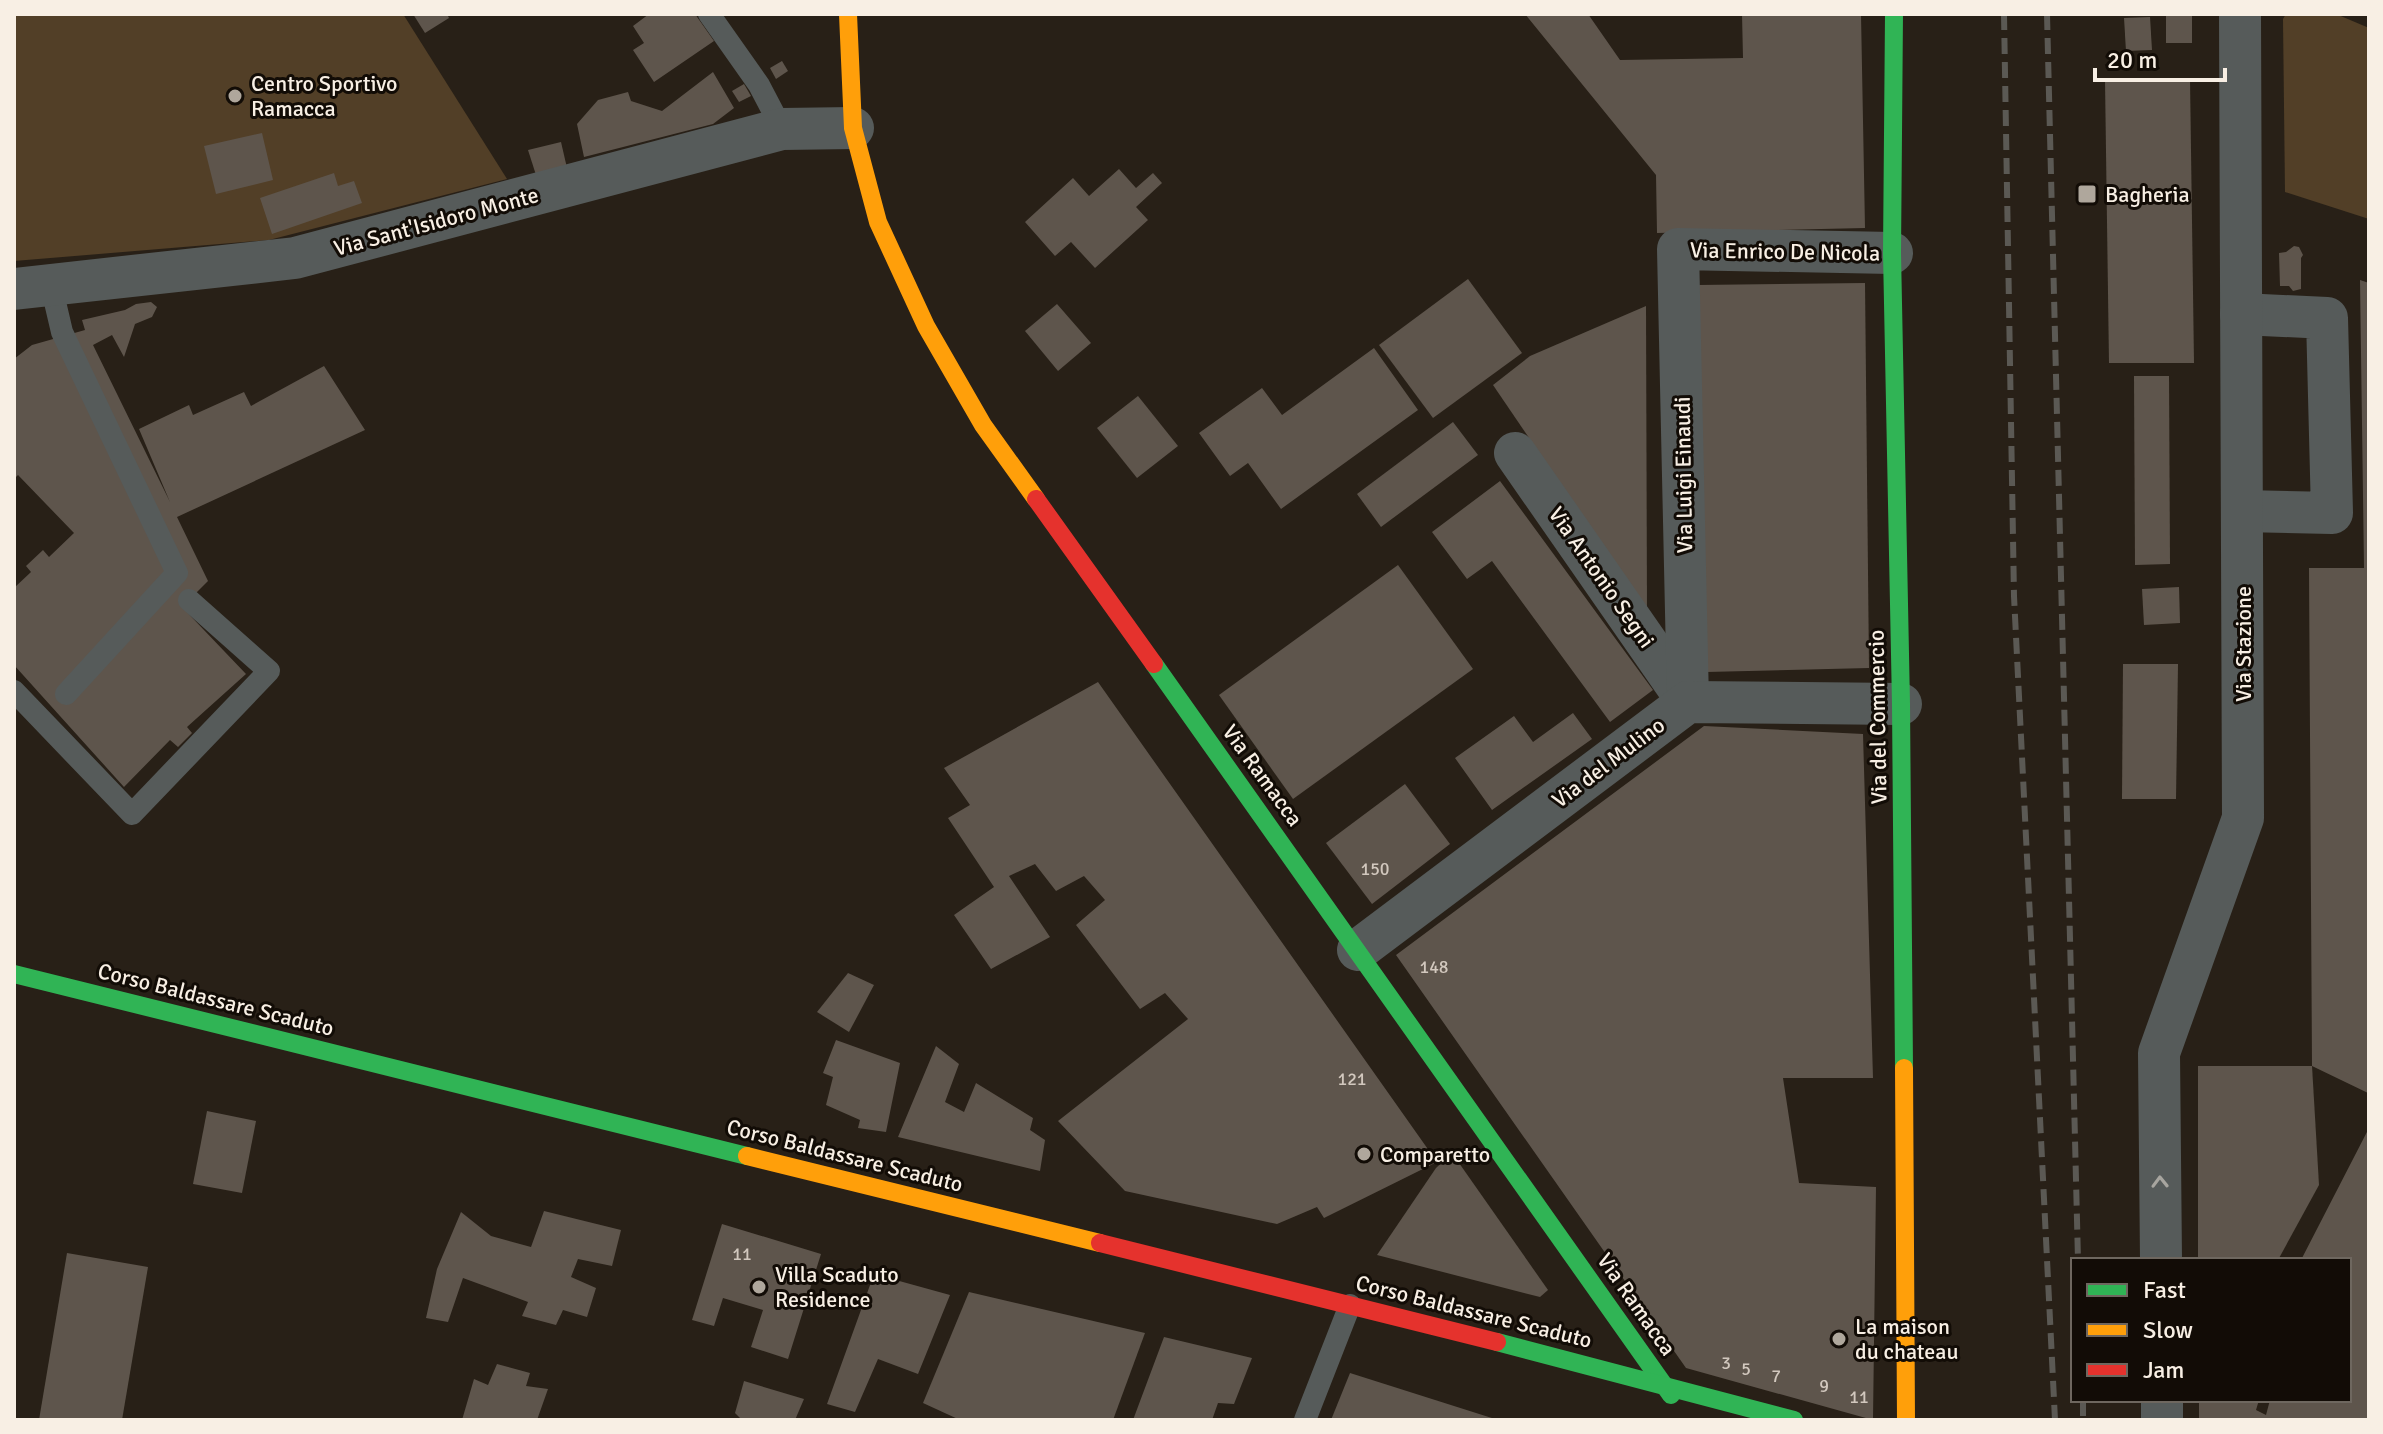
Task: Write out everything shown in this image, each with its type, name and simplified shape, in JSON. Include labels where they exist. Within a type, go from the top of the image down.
[{"type":"street","name":"Via Ramacca","points":[[848,14],[853,128],[878,222],[926,326],[983,425],[1681,1409]]},
{"type":"street","name":"Via del Commercio","points":[[1894,14],[1892,253],[1901,704],[1906,1420]]},
{"type":"street","name":"Via Stazione","points":[[2161,1258],[2159,1053],[2243,818],[2240,14]]},
{"type":"street","name":"Via Sant'Isidoro Monte","points":[[33,287],[295,258],[782,129],[853,128]]},
{"type":"street","name":"Via Enrico De Nicola","points":[[1678,249],[1892,253]]},
{"type":"street","name":"Via Luigi Einaudi","points":[[1678,249],[1688,702]]},
{"type":"street","points":[[2241,314],[2327,318],[2332,513],[2242,511]]},
{"type":"street","name":"Via Antonio Segni","points":[[1515,453],[1688,702]]},
{"type":"street","points":[[1688,702],[1901,704]]},
{"type":"street","name":"Via del Mulino","points":[[1358,950],[1688,702]]},
{"type":"street","name":"Corso Baldassare Scaduto","points":[[14,974],[1603,1368],[1794,1420]]},
{"type":"lane","points":[[709,14],[759,85],[782,129]]},
{"type":"lane","points":[[33,287],[62,332],[177,573],[66,694]]},
{"type":"lane","points":[[14,691],[132,814],[269,671],[193,608]]},
{"type":"lane","points":[[1305,1420],[1350,1305]]},
{"type":"shaded area","name":"Centro Sportivo Ramacca","points":[[14,14],[403,14],[507,179],[269,240],[14,261]]},
{"type":"shaded area","points":[[2286,14],[2336,14],[2369,28],[2369,219],[2285,192],[2283,19]]},
{"type":"building","points":[[413,14],[447,14],[449,18],[425,33]]},
{"type":"building","points":[[649,14],[695,14],[714,41],[654,82],[633,50],[644,43],[633,26]]},
{"type":"building","points":[[1525,14],[1588,14],[1620,60],[1743,58],[1742,14],[1861,14],[1865,228],[1657,233],[1656,175]]},
{"type":"building","points":[[2166,14],[2192,14],[2192,43],[2166,43]]},
{"type":"building","points":[[2150,17],[2152,50],[2126,51],[2124,18]]},
{"type":"building","points":[[782,61],[788,71],[776,79],[770,68]]},
{"type":"building","points":[[713,72],[734,108],[713,124],[584,157],[577,124],[598,100],[628,92],[631,101],[662,111]]},
{"type":"building","points":[[2190,79],[2194,363],[2109,363],[2105,80]]},
{"type":"building","points":[[744,84],[751,96],[739,102],[732,91]]},
{"type":"building","points":[[262,133],[273,180],[216,194],[204,146]]},
{"type":"building","points":[[561,142],[567,168],[536,175],[528,150]]},
{"type":"building","points":[[1119,169],[1136,188],[1153,173],[1162,183],[1136,207],[1148,220],[1095,268],[1071,242],[1055,256],[1025,222],[1073,178],[1089,196]]},
{"type":"building","points":[[334,173],[338,186],[354,181],[362,203],[272,234],[260,198]]},
{"type":"building","points":[[2299,247],[2303,255],[2301,289],[2293,291],[2289,286],[2280,286],[2279,253]]},
{"type":"building","points":[[1468,279],[1522,353],[1433,418],[1379,345]]},
{"type":"building","points":[[2360,280],[2369,283],[2368,1093],[2312,1066],[2309,568],[2364,568]]},
{"type":"building","points":[[1865,283],[1869,668],[1706,672],[1697,285]]},
{"type":"building","points":[[151,302],[157,307],[152,317],[135,324],[124,357],[112,335],[93,345],[170,502],[139,429],[189,405],[193,415],[244,392],[251,406],[324,366],[365,430],[177,517],[208,581],[182,607],[246,674],[187,727],[192,733],[178,747],[170,740],[124,787],[14,665],[14,588],[31,572],[26,566],[43,550],[49,557],[74,533],[18,475],[14,479],[14,359],[32,345],[85,330],[82,320]]},
{"type":"building","points":[[1057,304],[1091,343],[1058,371],[1025,331]]},
{"type":"building","points":[[1646,306],[1647,611],[1493,385],[1530,356]]},
{"type":"building","points":[[1374,348],[1418,410],[1281,509],[1248,463],[1230,476],[1199,433],[1262,388],[1282,415]]},
{"type":"building","points":[[2134,376],[2169,376],[2170,564],[2135,565]]},
{"type":"building","points":[[1138,396],[1178,446],[1137,478],[1097,428]]},
{"type":"building","points":[[1453,422],[1478,455],[1381,527],[1357,494]]},
{"type":"building","points":[[1500,481],[1653,690],[1610,722],[1492,561],[1467,579],[1432,532]]},
{"type":"building","points":[[1398,565],[1473,669],[1293,799],[1219,695]]},
{"type":"building","points":[[2179,587],[2180,623],[2144,625],[2142,589]]},
{"type":"building","points":[[2123,664],[2178,664],[2176,799],[2122,799]]},
{"type":"building","points":[[1098,682],[1437,1162],[1324,1218],[1317,1207],[1277,1224],[1125,1191],[1058,1121],[1188,1019],[1165,993],[1140,1009],[1076,925],[1105,900],[1084,876],[1056,891],[1035,864],[1009,876],[1050,937],[991,969],[954,915],[994,887],[948,818],[970,805],[944,768]]},
{"type":"building","points":[[1573,713],[1592,739],[1492,810],[1455,758],[1514,716],[1533,742]]},
{"type":"building","points":[[1704,726],[1863,734],[1873,1078],[1783,1078],[1799,1183],[1876,1187],[1873,1420],[1686,1368],[1396,955]]},
{"type":"building","points":[[1405,784],[1450,844],[1372,904],[1326,843]]},
{"type":"building","points":[[848,973],[874,985],[849,1032],[817,1012]]},
{"type":"building","points":[[836,1040],[900,1063],[886,1132],[858,1128],[860,1120],[826,1105],[833,1077],[823,1073]]},
{"type":"building","points":[[936,1046],[959,1064],[945,1102],[964,1112],[976,1083],[1033,1118],[1030,1130],[1045,1140],[1040,1171],[898,1137]]},
{"type":"building","points":[[2198,1066],[2312,1066],[2319,1185],[2279,1258],[2198,1258]]},
{"type":"building","points":[[207,1111],[256,1121],[242,1193],[193,1184]]},
{"type":"building","points":[[2369,1128],[2369,1420],[2199,1420],[2199,1402],[2258,1402],[2256,1410],[2266,1415],[2269,1402],[2351,1402],[2351,1258],[2302,1258]]},
{"type":"building","points":[[1452,1153],[1548,1290],[1540,1297],[1377,1255],[1436,1168]]},
{"type":"building","points":[[544,1211],[621,1230],[612,1266],[578,1259],[571,1277],[596,1288],[587,1317],[563,1310],[556,1325],[522,1316],[528,1302],[463,1278],[448,1322],[426,1318],[437,1269],[461,1212],[491,1236],[531,1247]]},
{"type":"building","points":[[722,1224],[821,1254],[788,1359],[751,1347],[763,1310],[723,1298],[714,1326],[692,1320]]},
{"type":"building","points":[[67,1253],[148,1267],[122,1420],[39,1420]]},
{"type":"building","points":[[874,1274],[950,1295],[918,1374],[878,1359],[855,1412],[827,1404]]},
{"type":"building","points":[[969,1292],[1145,1333],[1113,1420],[960,1420],[923,1403]]},
{"type":"building","points":[[1164,1337],[1252,1358],[1234,1404],[1218,1403],[1212,1420],[1133,1420]]},
{"type":"building","points":[[497,1364],[530,1373],[526,1386],[548,1389],[537,1420],[462,1420],[474,1379],[488,1385]]},
{"type":"building","points":[[1350,1373],[1495,1419],[1495,1420],[1331,1420]]},
{"type":"building","points":[[744,1381],[804,1399],[795,1420],[742,1420],[735,1413]]},
{"type":"railway","points":[[2004,14],[2014,596],[2055,1420]]},
{"type":"railway","points":[[2047,14],[2078,1258]]},
{"type":"railway","points":[[2083,1402],[2083,1420]]},
{"type":"traffic: fast","points":[[1894,14],[1892,253],[1904,1068]]},
{"type":"traffic: fast","points":[[1154,664],[1671,1395]]},
{"type":"traffic: fast","points":[[14,974],[747,1156]]},
{"type":"traffic: fast","points":[[1497,1342],[1794,1420]]},
{"type":"traffic: slow","points":[[848,14],[853,128],[878,222],[926,326],[983,425],[1036,499]]},
{"type":"traffic: slow","points":[[1904,1068],[1906,1420]]},
{"type":"traffic: slow","points":[[747,1156],[1100,1243]]},
{"type":"traffic: jam","points":[[1036,499],[1154,664]]},
{"type":"traffic: jam","points":[[1100,1243],[1497,1342]]},
{"type":"place","name":"Centro Sportivo Ramacca","points":[[235,96]]},
{"type":"place","name":"Bagheria","points":[[2087,194]]},
{"type":"place","name":"Comparetto","points":[[1364,1154]]},
{"type":"place","name":"Villa Scaduto Residence","points":[[759,1287]]},
{"type":"place","name":"La maison du chateau","points":[[1839,1339]]}]
